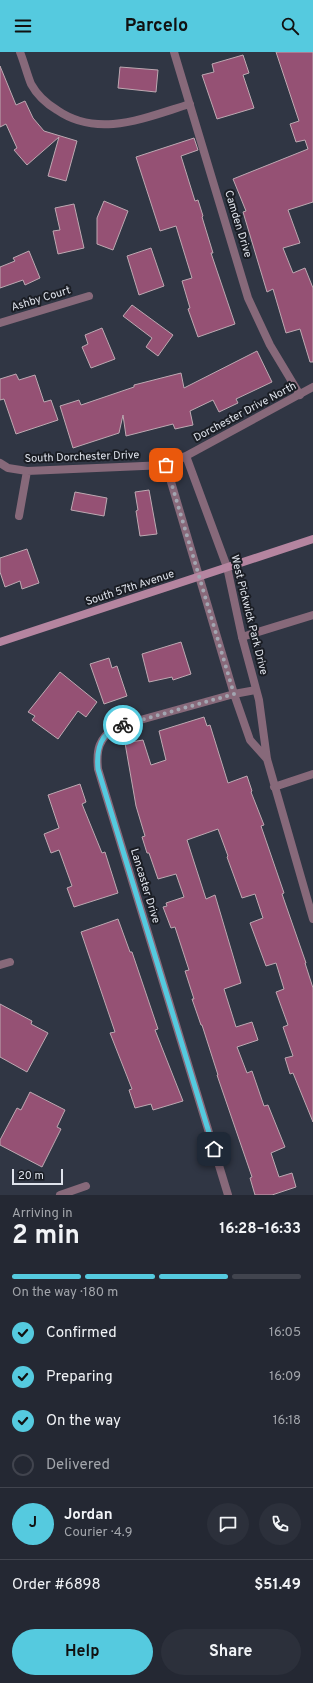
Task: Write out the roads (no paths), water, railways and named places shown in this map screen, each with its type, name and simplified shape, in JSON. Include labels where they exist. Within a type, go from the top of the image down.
[{"type":"street","points":[[20,52],[32,85],[40,96],[50,106],[74,120],[102,126],[115,125],[190,104]]},
{"type":"street","name":"Camden Drive","points":[[174,52],[248,298],[270,345],[300,395]]},
{"type":"street","name":"Ashby Court","points":[[0,323],[89,296]]},
{"type":"street","name":"Dorchester Drive North","points":[[166,465],[186,456],[313,387]]},
{"type":"street","name":"West Pickwick Park Drive","points":[[186,456],[227,567],[242,637],[256,690],[267,759],[313,918]]},
{"type":"street","name":"South Dorchester Drive","points":[[0,463],[8,468],[27,471],[166,465]]},
{"type":"street","name":"West Pickwick Park Drive","points":[[166,465],[198,577],[234,694],[250,740],[267,759]]},
{"type":"street","points":[[19,516],[27,471]]},
{"type":"street","name":"South 57th Avenue","points":[[0,642],[313,539]]},
{"type":"street","points":[[242,637],[313,615]]},
{"type":"street","name":"Lancaster Drive","points":[[228,1195],[100,776],[97,756],[100,744],[107,733],[115,727],[234,694],[256,690]]},
{"type":"street","points":[[274,787],[313,774]]},
{"type":"street","points":[[0,965],[10,962]]},
{"type":"street","points":[[60,1195],[86,1186]]}]
